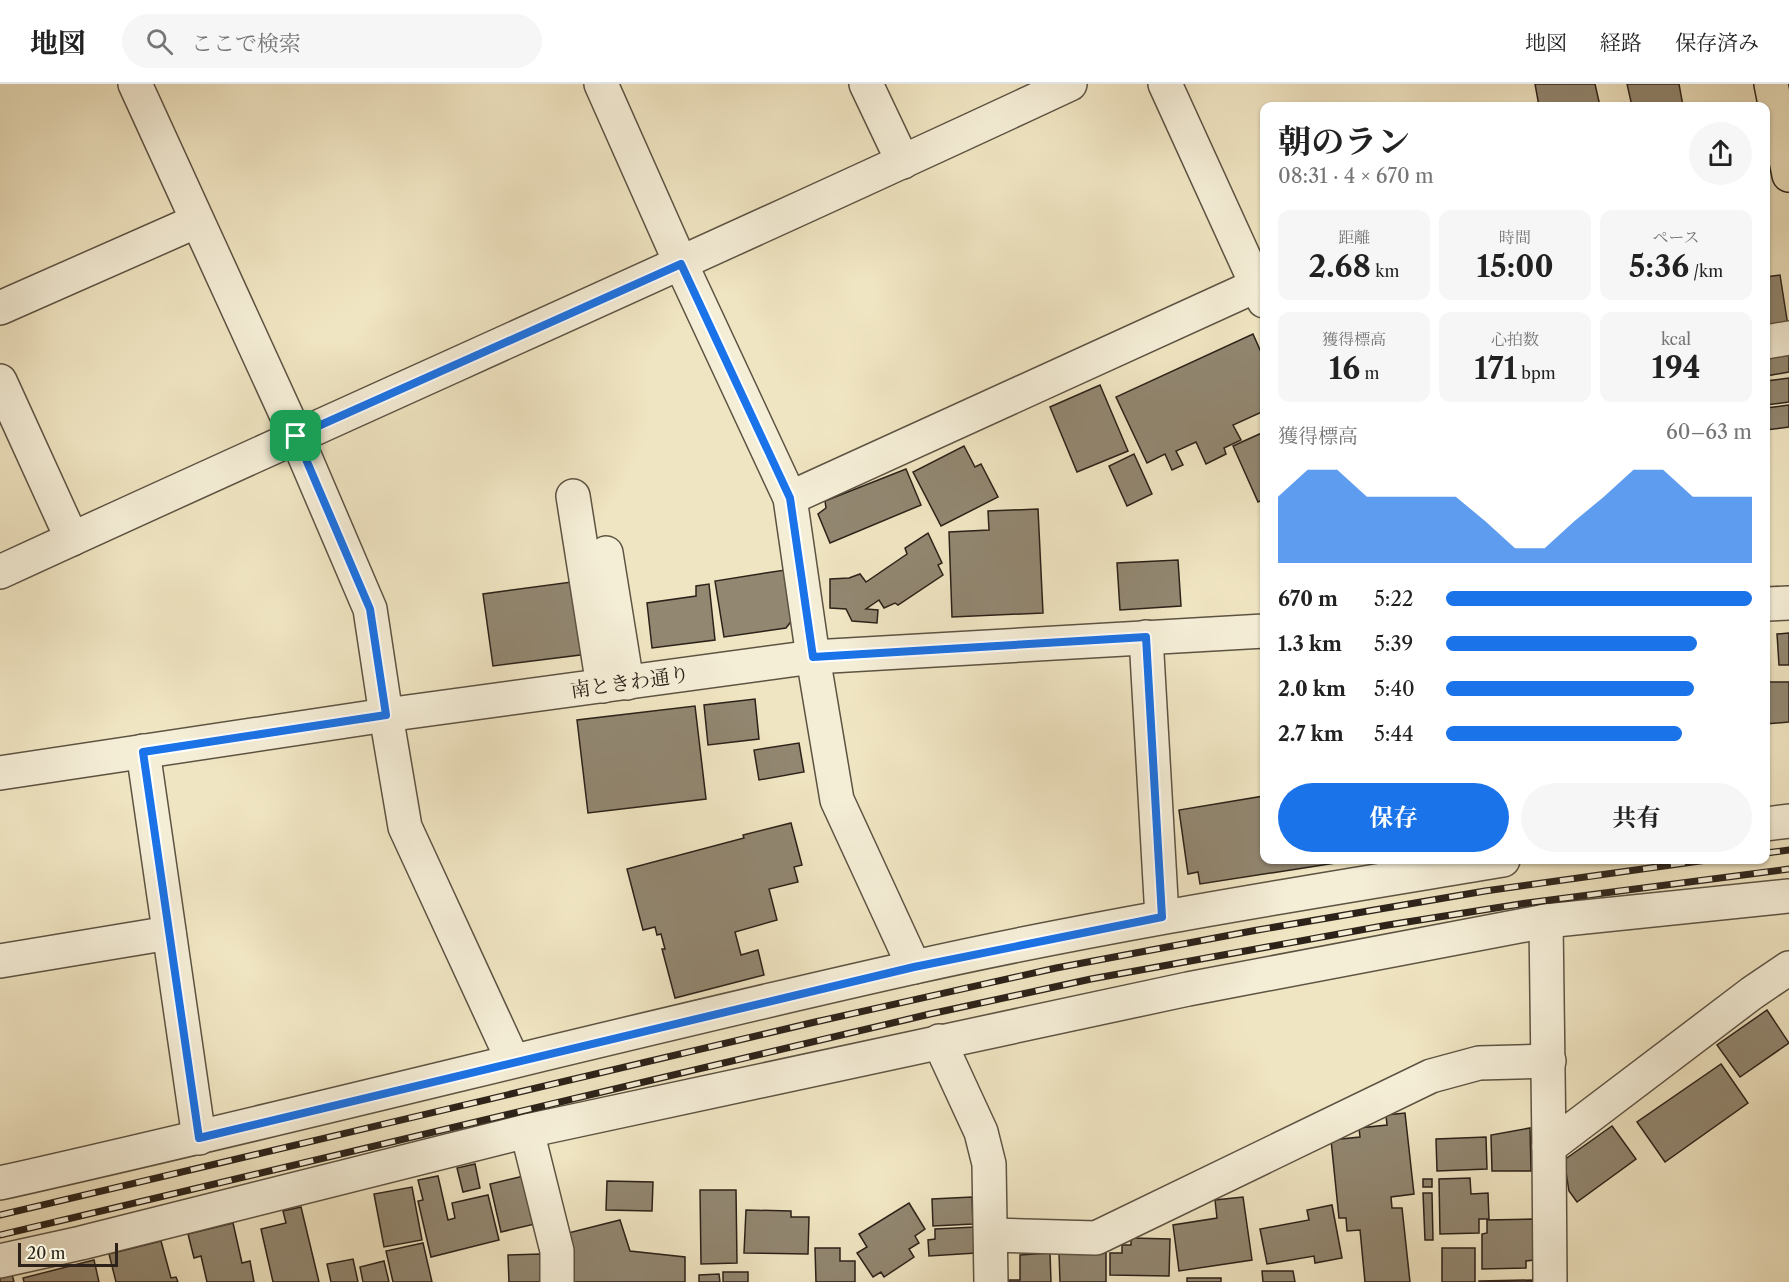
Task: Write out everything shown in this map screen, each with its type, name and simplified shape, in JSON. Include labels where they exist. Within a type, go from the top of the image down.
[{"type":"main road","points":[[1771,84],[1789,176]]},
{"type":"street","points":[[135,84],[296,436],[370,609],[405,827],[513,1062]]},
{"type":"street","points":[[601,84],[681,264],[790,498],[837,800],[914,967]]},
{"type":"street","points":[[866,84],[903,162]]},
{"type":"street","points":[[0,572],[296,436],[681,264],[1070,84]]},
{"type":"street","points":[[1165,84],[1260,285]]},
{"type":"street","points":[[0,308],[197,220]]},
{"type":"street","points":[[790,498],[1260,290]]},
{"type":"street","points":[[1770,341],[1789,338]]},
{"type":"street","points":[[0,381],[72,539]]},
{"type":"street","points":[[573,495],[615,684]]},
{"type":"street","points":[[606,553],[615,684]]},
{"type":"street","points":[[1770,604],[1789,603]]},
{"type":"street","name":"南ときわ通り","points":[[0,772],[386,715],[813,657],[1260,631]]},
{"type":"street","points":[[1146,637],[1162,917]]},
{"type":"street","points":[[143,752],[199,1138]]},
{"type":"street","points":[[1770,823],[1789,820]]},
{"type":"street","points":[[0,1183],[199,1138],[914,967],[1162,917],[1479,864]]},
{"type":"street","points":[[0,1261],[81,1243],[527,1131],[1188,989],[1546,921],[1789,896]]},
{"type":"street","points":[[1546,921],[1550,1282]]},
{"type":"street","points":[[0,961],[169,933]]},
{"type":"street","points":[[1549,1148],[1752,993],[1789,968]]},
{"type":"street","points":[[939,1041],[981,1132],[989,1164],[991,1282]]},
{"type":"street","points":[[991,1234],[1095,1238],[1431,1077],[1479,1063],[1549,1061]]},
{"type":"street","points":[[527,1131],[557,1251],[557,1282]]},
{"type":"building","points":[[1535,84],[1595,84],[1599,102],[1538,102]]},
{"type":"building","points":[[1627,84],[1679,84],[1682,102],[1631,102]]},
{"type":"building","points":[[1780,275],[1788,326],[1770,328],[1770,276]]},
{"type":"building","points":[[1253,334],[1260,350],[1260,413],[1233,425],[1241,440],[1224,448],[1226,454],[1206,464],[1196,442],[1176,451],[1183,465],[1172,470],[1165,454],[1147,463],[1116,397]]},
{"type":"building","points":[[1789,352],[1789,372],[1770,375],[1770,355]]},
{"type":"building","points":[[1789,378],[1789,402],[1770,404],[1770,380]]},
{"type":"building","points":[[1100,385],[1128,451],[1077,472],[1050,407]]},
{"type":"building","points":[[1789,405],[1789,427],[1770,429],[1770,407]]},
{"type":"building","points":[[1260,434],[1260,501],[1258,502],[1233,446]]},
{"type":"building","points":[[964,446],[975,467],[981,464],[998,497],[941,526],[913,472]]},
{"type":"building","points":[[1134,454],[1152,494],[1127,506],[1109,466]]},
{"type":"building","points":[[906,469],[921,505],[830,543],[818,514],[826,508],[825,501]]},
{"type":"building","points":[[1038,509],[1043,613],[952,617],[949,532],[989,530],[988,511]]},
{"type":"building","points":[[928,533],[942,563],[938,565],[943,575],[898,605],[895,603],[884,608],[879,600],[866,609],[878,610],[877,623],[852,621],[846,609],[830,608],[830,579],[849,578],[860,574],[866,582],[907,554],[905,548]]},
{"type":"building","points":[[1178,560],[1181,606],[1120,610],[1117,563]]},
{"type":"building","points":[[785,570],[793,619],[786,628],[724,637],[715,581]]},
{"type":"building","points":[[579,581],[588,654],[493,666],[483,594]]},
{"type":"building","points":[[709,584],[715,640],[652,648],[647,603],[696,596],[696,586]]},
{"type":"building","points":[[1789,633],[1789,665],[1779,665],[1777,634]]},
{"type":"building","points":[[1770,682],[1789,682],[1789,722],[1770,724]]},
{"type":"building","points":[[755,699],[759,739],[708,745],[704,705]]},
{"type":"building","points":[[695,706],[706,799],[588,813],[577,720]]},
{"type":"building","points":[[799,743],[804,772],[759,780],[754,750]]},
{"type":"building","points":[[1260,797],[1260,864],[1329,864],[1200,884],[1198,872],[1188,874],[1179,810]]},
{"type":"building","points":[[791,823],[802,865],[794,867],[798,882],[769,889],[777,920],[735,932],[741,955],[758,950],[764,975],[675,998],[662,949],[665,949],[661,934],[657,935],[655,927],[643,930],[627,869]]},
{"type":"building","points":[[1767,1010],[1789,1043],[1740,1077],[1717,1045]]},
{"type":"building","points":[[1721,1064],[1748,1103],[1665,1162],[1637,1122]]},
{"type":"building","points":[[1405,1113],[1414,1194],[1391,1197],[1392,1208],[1402,1208],[1410,1282],[1365,1282],[1360,1230],[1347,1231],[1346,1218],[1339,1218],[1331,1140],[1360,1137],[1359,1128],[1387,1125],[1386,1115]]},
{"type":"building","points":[[1612,1126],[1636,1159],[1577,1202],[1569,1191],[1564,1160]]},
{"type":"building","points":[[1530,1128],[1531,1171],[1492,1171],[1491,1135]]},
{"type":"building","points":[[1486,1137],[1487,1169],[1437,1171],[1436,1139]]},
{"type":"building","points":[[475,1164],[480,1188],[463,1192],[457,1168]]},
{"type":"building","points":[[438,1176],[448,1220],[455,1218],[452,1203],[488,1195],[499,1240],[431,1257],[418,1201],[423,1200],[418,1180]]},
{"type":"building","points":[[524,1176],[535,1224],[501,1232],[490,1184]]},
{"type":"building","points":[[1470,1178],[1471,1194],[1488,1193],[1489,1219],[1479,1219],[1479,1233],[1440,1234],[1439,1179]]},
{"type":"building","points":[[1423,1179],[1432,1179],[1432,1187],[1423,1187]]},
{"type":"building","points":[[607,1181],[653,1182],[652,1211],[606,1210]]},
{"type":"building","points":[[412,1187],[422,1240],[384,1247],[374,1194]]},
{"type":"building","points":[[700,1190],[736,1190],[737,1263],[701,1264]]},
{"type":"building","points":[[1423,1193],[1432,1193],[1433,1240],[1425,1240]]},
{"type":"building","points":[[972,1197],[973,1224],[933,1226],[932,1199]]},
{"type":"building","points":[[1243,1197],[1252,1260],[1179,1271],[1173,1225],[1217,1218],[1215,1200]]},
{"type":"building","points":[[909,1203],[925,1229],[915,1236],[919,1243],[909,1249],[914,1257],[884,1277],[881,1272],[873,1277],[857,1253],[867,1247],[859,1234]]},
{"type":"building","points":[[1332,1205],[1342,1258],[1315,1263],[1314,1256],[1267,1264],[1260,1229],[1309,1220],[1307,1210]]},
{"type":"building","points":[[301,1207],[319,1282],[273,1282],[261,1229],[286,1223],[283,1211]]},
{"type":"building","points":[[746,1210],[791,1211],[791,1217],[809,1217],[808,1254],[744,1253]]},
{"type":"building","points":[[1534,1219],[1534,1260],[1526,1261],[1526,1268],[1482,1269],[1482,1234],[1487,1233],[1487,1220]]},
{"type":"building","points":[[620,1220],[630,1251],[685,1257],[685,1282],[568,1282],[568,1233]]},
{"type":"building","points":[[233,1223],[242,1263],[250,1261],[254,1282],[207,1282],[201,1256],[194,1258],[188,1234]]},
{"type":"building","points":[[975,1227],[976,1253],[929,1256],[928,1240],[935,1239],[935,1229]]},
{"type":"building","points":[[1131,1238],[1170,1239],[1169,1276],[1110,1275],[1110,1253],[1122,1253],[1122,1245],[1131,1245]]},
{"type":"building","points":[[161,1241],[171,1278],[176,1277],[178,1282],[116,1282],[109,1254]]},
{"type":"building","points":[[423,1243],[432,1282],[393,1282],[386,1251]]},
{"type":"building","points":[[815,1248],[840,1248],[840,1261],[855,1261],[855,1282],[816,1282]]},
{"type":"building","points":[[1442,1248],[1475,1248],[1475,1282],[1442,1282]]},
{"type":"building","points":[[1106,1252],[1106,1282],[1060,1282],[1059,1253]]},
{"type":"building","points":[[1050,1253],[1051,1282],[1009,1282],[1009,1280],[1020,1280],[1020,1255]]},
{"type":"building","points":[[541,1254],[541,1282],[509,1282],[508,1255]]},
{"type":"building","points":[[353,1259],[358,1282],[331,1282],[327,1264]]},
{"type":"building","points":[[94,1260],[99,1282],[24,1282],[23,1278]]},
{"type":"building","points":[[384,1261],[389,1282],[363,1282],[360,1267]]},
{"type":"building","points":[[1262,1271],[1293,1271],[1295,1282],[1263,1282]]},
{"type":"building","points":[[723,1272],[748,1272],[748,1282],[723,1282]]},
{"type":"building","points":[[12,1274],[14,1282],[0,1282],[0,1277]]},
{"type":"building","points":[[719,1274],[720,1282],[699,1282],[699,1275]]},
{"type":"building","points":[[1187,1278],[1221,1278],[1221,1282],[1187,1282]]},
{"type":"building","points":[[1532,1280],[1532,1282],[1479,1282],[1479,1281]]},
{"type":"railway","points":[[1770,852],[1789,850]]},
{"type":"railway","points":[[0,1215],[815,1022],[1056,968],[1485,891],[1678,864]]},
{"type":"railway","points":[[0,1235],[930,1014],[1091,979],[1388,925],[1527,903],[1789,869]]},
{"type":"route","points":[[681,264],[790,498],[813,657],[1146,637],[1162,917],[914,967],[199,1138],[143,752],[386,715],[370,609],[296,436],[681,264]]}]
